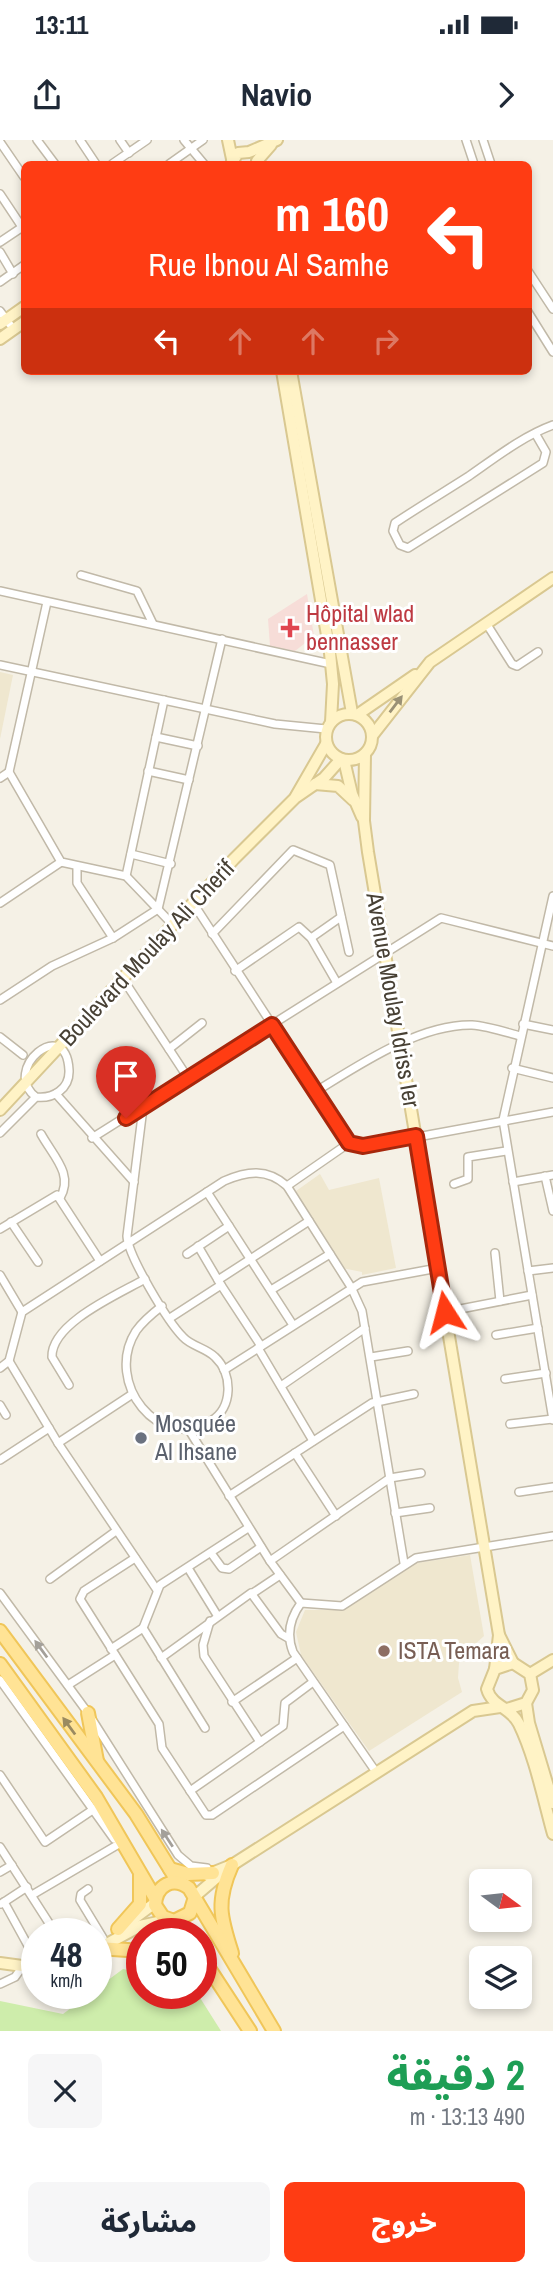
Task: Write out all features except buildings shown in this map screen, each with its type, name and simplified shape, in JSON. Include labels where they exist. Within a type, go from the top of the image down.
[{"type":"main road","points":[[229,140],[251,157],[275,142]]},
{"type":"main road","points":[[229,140],[232,161]]},
{"type":"main road","points":[[2,318],[21,308]]},
{"type":"main road","points":[[0,339],[21,324]]},
{"type":"main road","points":[[283,375],[331,664],[334,699],[326,744],[343,760],[355,802],[364,821]]},
{"type":"main road","points":[[292,375],[354,714],[367,722],[372,736]]},
{"type":"main road","points":[[329,725],[341,715],[354,714],[420,672],[553,578]]},
{"type":"main road","points":[[364,821],[365,754],[372,736],[420,672]]},
{"type":"main road","name":"Boulevard Moulay Ali Cherif","points":[[295,798],[326,744]]},
{"type":"main road","points":[[343,760],[365,754]]},
{"type":"main road","name":"Boulevard Moulay Ali Cherif","points":[[0,1110],[295,798],[343,760]]},
{"type":"main road","points":[[315,784],[338,786],[355,802]]},
{"type":"main road","name":"Avenue Moulay Idriss Ier","points":[[364,821],[499,1635]]},
{"type":"main road","points":[[0,1631],[136,1814],[179,1882],[189,1888],[274,2031]]},
{"type":"main road","points":[[499,1635],[513,1663],[530,1674],[533,1690],[526,1703],[529,1723],[553,1803]]},
{"type":"main road","points":[[178,1918],[190,1913],[194,1899],[222,1869],[472,1711],[487,1689],[495,1669],[499,1635]]},
{"type":"main road","points":[[530,1674],[553,1660]]},
{"type":"main road","points":[[495,1669],[513,1663]]},
{"type":"main road","points":[[0,1664],[96,1797],[121,1843],[138,1865],[158,1912],[167,1918]]},
{"type":"main road","points":[[487,1689],[493,1702],[519,1724],[553,1834]]},
{"type":"main road","points":[[472,1711],[526,1703]]},
{"type":"main road","points":[[88,1713],[98,1765]]},
{"type":"main road","points":[[118,1929],[140,1904],[142,1891],[138,1865]]},
{"type":"main road","points":[[170,1869],[188,1874],[222,1869]]},
{"type":"main road","points":[[112,1934],[155,1900],[162,1886],[222,1869]]},
{"type":"main road","points":[[222,1869],[220,1903],[238,1970]]},
{"type":"main road","points":[[0,1961],[21,1963]]},
{"type":"main road","points":[[218,1984],[250,2031]]},
{"type":"street","points":[[37,140],[53,161]]},
{"type":"street","points":[[80,140],[94,161]]},
{"type":"street","points":[[120,140],[129,153]]},
{"type":"street","points":[[117,161],[147,140]]},
{"type":"street","points":[[184,140],[202,161]]},
{"type":"street","points":[[174,161],[203,140]]},
{"type":"street","points":[[466,140],[473,161]]},
{"type":"street","points":[[483,140],[490,161]]},
{"type":"street","points":[[0,142],[21,173]]},
{"type":"street","points":[[0,194],[21,223]]},
{"type":"street","points":[[0,243],[21,227]]},
{"type":"street","points":[[0,253],[13,274]]},
{"type":"street","points":[[0,282],[21,267]]},
{"type":"street","points":[[532,277],[553,309]]},
{"type":"street","points":[[2,318],[14,330]]},
{"type":"street","points":[[532,318],[553,352]]},
{"type":"street","points":[[535,432],[546,452],[543,463],[408,548],[400,545],[393,531],[395,523],[535,432],[553,425]]},
{"type":"street","points":[[81,575],[137,591],[153,624]]},
{"type":"street","points":[[0,591],[331,664]]},
{"type":"street","points":[[47,602],[9,772],[61,862],[126,876],[173,925]]},
{"type":"street","points":[[486,623],[512,664],[517,666],[538,652]]},
{"type":"street","points":[[0,1000],[64,959],[113,938],[158,909],[171,864],[222,639]]},
{"type":"street","points":[[0,665],[275,724],[329,725]]},
{"type":"street","points":[[126,876],[164,700]]},
{"type":"street","points":[[156,737],[198,746]]},
{"type":"street","points":[[149,771],[190,780]]},
{"type":"street","points":[[0,778],[9,772]]},
{"type":"street","points":[[212,934],[293,850],[330,864],[349,952]]},
{"type":"street","points":[[131,854],[171,864]]},
{"type":"street","points":[[0,904],[61,862]]},
{"type":"street","points":[[77,867],[77,883],[113,938]]},
{"type":"street","points":[[510,1424],[553,1419],[503,1121],[512,1068],[553,896]]},
{"type":"street","points":[[193,903],[349,1143],[363,1146],[553,1112]]},
{"type":"street","points":[[311,939],[341,917]]},
{"type":"street","points":[[92,1138],[440,918],[553,946]]},
{"type":"street","points":[[235,971],[296,928],[301,928],[311,939],[337,983]]},
{"type":"street","points":[[123,979],[188,1078]]},
{"type":"street","points":[[169,1049],[202,1023]]},
{"type":"street","points":[[523,1024],[553,1030]]},
{"type":"street","points":[[315,1092],[400,1042],[467,1026],[520,1036]]},
{"type":"street","points":[[0,1037],[23,1055]]},
{"type":"street","points":[[0,1133],[36,1097],[56,1094],[65,1086],[68,1062],[57,1050],[39,1046],[23,1055],[17,1071],[22,1088],[36,1097]]},
{"type":"street","points":[[512,1068],[553,1078]]},
{"type":"street","points":[[56,1094],[92,1138],[134,1182]]},
{"type":"street","points":[[143,1108],[144,1119],[128,1244],[145,1279],[185,1340],[215,1357],[225,1370],[228,1388],[223,1411],[205,1425],[189,1430],[155,1419],[131,1395],[126,1371],[130,1343],[142,1324],[162,1306]]},
{"type":"street","points":[[41,1134],[67,1177],[67,1185],[60,1198]]},
{"type":"street","points":[[287,1186],[349,1143]]},
{"type":"street","points":[[454,1184],[468,1179],[468,1157],[506,1151]]},
{"type":"street","points":[[0,1367],[9,1362],[23,1311],[207,1192],[249,1172],[274,1176],[287,1186],[351,1287],[362,1311],[404,1563]]},
{"type":"street","points":[[513,1182],[549,1176],[553,1211]]},
{"type":"street","points":[[207,1192],[293,1325]]},
{"type":"street","points":[[0,1229],[52,1195],[60,1198],[100,1261]]},
{"type":"street","points":[[170,1318],[250,1258],[309,1220]]},
{"type":"street","points":[[11,1222],[38,1262]]},
{"type":"street","points":[[187,1254],[229,1226]]},
{"type":"street","points":[[198,1247],[260,1347],[313,1441]]},
{"type":"street","points":[[495,1253],[500,1301]]},
{"type":"street","points":[[271,1290],[330,1254]]},
{"type":"street","points":[[225,1370],[351,1287],[392,1274],[438,1268]]},
{"type":"street","points":[[528,1272],[553,1268]]},
{"type":"street","points":[[0,1275],[23,1311]]},
{"type":"street","points":[[69,1385],[52,1357],[55,1339],[66,1327],[145,1279]]},
{"type":"street","points":[[445,1312],[532,1295]]},
{"type":"street","points":[[281,1386],[365,1328]]},
{"type":"street","points":[[496,1335],[538,1328]]},
{"type":"street","points":[[542,1350],[553,1349]]},
{"type":"street","points":[[371,1357],[408,1351]]},
{"type":"street","points":[[9,1362],[58,1443],[157,1590]]},
{"type":"street","points":[[505,1379],[546,1373]]},
{"type":"street","points":[[229,1496],[379,1401],[414,1394]]},
{"type":"street","points":[[58,1443],[131,1395]]},
{"type":"street","points":[[0,1405],[6,1415]]},
{"type":"street","points":[[0,1460],[49,1428]]},
{"type":"street","points":[[189,1430],[248,1528],[301,1603],[342,1606],[404,1563],[553,1536]]},
{"type":"street","points":[[295,1453],[335,1516]]},
{"type":"street","points":[[270,1560],[390,1478],[421,1473]]},
{"type":"street","points":[[519,1492],[553,1487]]},
{"type":"street","points":[[395,1513],[430,1508]]},
{"type":"street","points":[[68,1685],[143,1628],[157,1590],[248,1528]]},
{"type":"street","points":[[50,1579],[116,1531]]},
{"type":"street","points":[[211,1553],[222,1568],[229,1569],[261,1548]]},
{"type":"street","points":[[135,1558],[79,1596],[159,1724],[160,1744],[206,1815],[210,1816],[344,1726]]},
{"type":"street","points":[[188,1568],[218,1615]]},
{"type":"street","points":[[161,1658],[218,1615],[280,1575]]},
{"type":"street","points":[[0,1593],[88,1713],[178,1855],[191,1866],[222,1869]]},
{"type":"street","points":[[253,1593],[281,1634],[288,1638]]},
{"type":"street","points":[[301,1603],[291,1623],[288,1638],[297,1658],[376,1772]]},
{"type":"street","points":[[210,1621],[203,1651],[232,1702],[260,1742]]},
{"type":"street","points":[[143,1628],[205,1728]]},
{"type":"street","points":[[232,1702],[297,1658]]},
{"type":"street","points":[[0,1680],[121,1843],[32,1895]]},
{"type":"street","points":[[190,1791],[284,1724],[285,1703],[313,1682]]},
{"type":"street","points":[[0,1776],[45,1842],[94,1809]]},
{"type":"street","points":[[0,1847],[46,1918]]},
{"type":"street","points":[[0,1872],[12,1865]]},
{"type":"street","points":[[21,1943],[2,1903],[27,1887]]},
{"type":"street","points":[[87,1918],[80,1900],[81,1894],[88,1889]]},
{"type":"street","points":[[0,1984],[21,1972]]},
{"type":"shaded area","name":"Hôpital wlad bennasser","points":[[307,594],[314,636],[295,651],[270,646],[268,619]]},
{"type":"shaded area","points":[[0,672],[13,675],[0,739]]},
{"type":"shaded area","points":[[320,1174],[329,1190],[379,1178],[396,1268],[362,1275],[362,1272],[342,1268],[296,1196],[296,1191]]},
{"type":"shaded area","name":"ISTA Temara","points":[[470,1555],[484,1636],[463,1655],[459,1663],[458,1678],[462,1692],[369,1751],[301,1655],[296,1632],[305,1610],[344,1610],[410,1564]]},
{"type":"green space","points":[[126,1970],[126,2009],[207,2009],[221,2031],[0,2031],[0,2001],[21,2005],[21,2009],[39,2009],[63,2014],[70,2009],[112,2009],[112,1977]]},
{"type":"place","name":"Hôpital wlad bennasser","points":[[290,628]]},
{"type":"place","name":"Mosquée Al Ihsane","points":[[141,1438]]},
{"type":"place","name":"ISTA Temara","points":[[384,1651]]},
{"type":"route","points":[[126,1118],[272,1025],[349,1143],[363,1146],[416,1136],[445,1312]]}]
